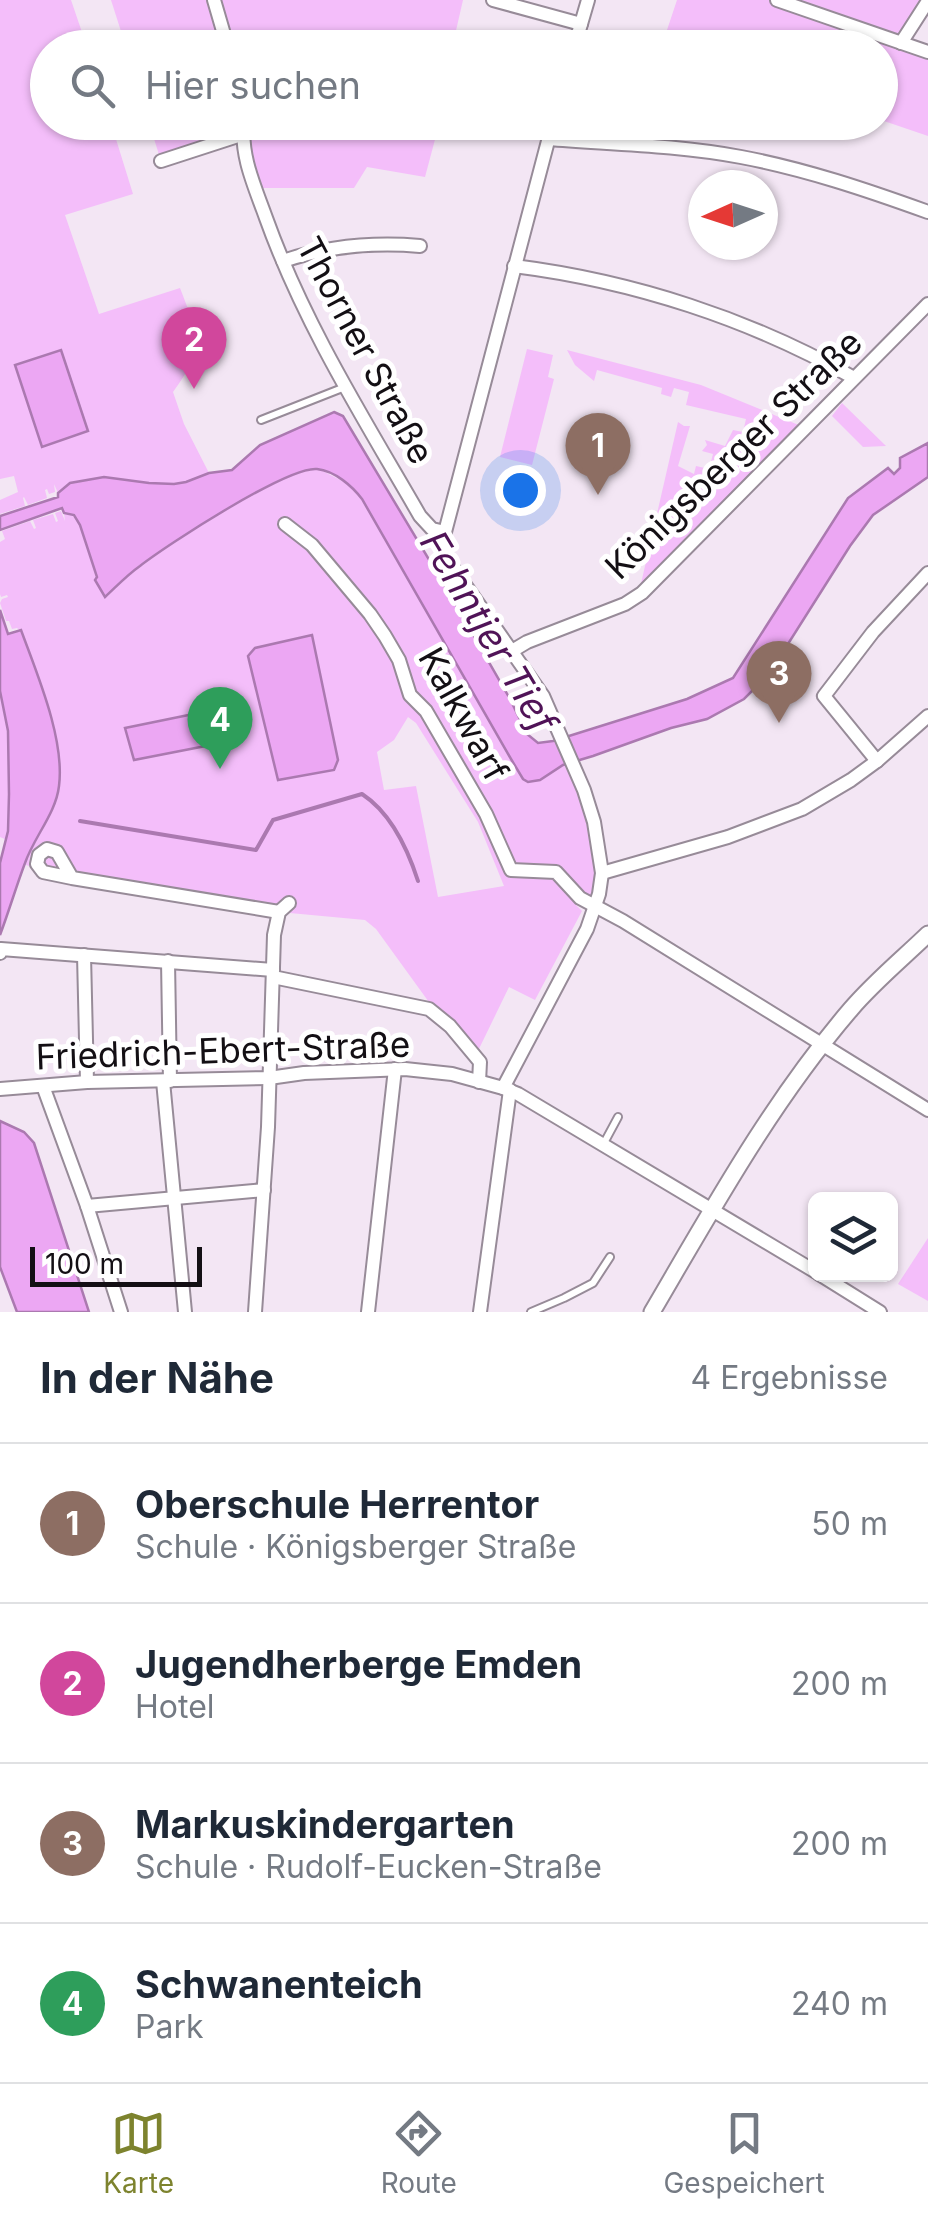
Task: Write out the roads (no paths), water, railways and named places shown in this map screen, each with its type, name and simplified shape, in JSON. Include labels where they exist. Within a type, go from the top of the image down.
[{"type":"street","points":[[214,0],[223,30]]},
{"type":"street","points":[[494,0],[580,24]]},
{"type":"street","points":[[578,30],[588,0]]},
{"type":"street","points":[[776,0],[864,30]]},
{"type":"street","points":[[902,43],[928,1]]},
{"type":"street","points":[[898,42],[928,52]]},
{"type":"street","points":[[162,161],[214,140]]},
{"type":"street","name":"Thorner Straße","points":[[245,140],[248,166],[282,261],[312,328],[420,516],[432,529],[445,532]]},
{"type":"street","points":[[480,1312],[507,1089],[587,929],[602,873],[594,822],[560,730],[543,696],[449,562],[446,550],[445,532],[548,140]]},
{"type":"street","points":[[564,140],[661,146],[742,157],[833,180],[928,212]]},
{"type":"street","points":[[282,261],[362,244],[420,246]]},
{"type":"street","points":[[514,266],[604,282],[700,308],[854,378]]},
{"type":"street","name":"Königsberger Straße","points":[[512,650],[625,604],[642,593],[928,304]]},
{"type":"street","name":"Kalkwarf","points":[[285,524],[312,545],[385,636],[399,660],[410,696],[426,711],[486,814],[511,870],[556,872],[580,898],[596,906]]},
{"type":"street","points":[[877,761],[824,696],[873,632],[928,572]]},
{"type":"street","points":[[602,873],[784,818],[816,802],[877,761],[928,716]]},
{"type":"street","points":[[72,878],[284,907],[274,935],[270,1078],[255,1312]]},
{"type":"street","points":[[596,906],[928,1110]]},
{"type":"street","points":[[652,1312],[712,1209],[822,1044],[854,1005],[928,934]]},
{"type":"street","points":[[0,951],[168,962],[274,974],[338,992],[418,1006],[434,1012],[461,1037],[480,1062],[479,1082]]},
{"type":"street","points":[[84,955],[87,1082]]},
{"type":"street","points":[[168,962],[166,1081],[185,1312]]},
{"type":"street","points":[[368,1312],[395,1070]]},
{"type":"street","name":"Friedrich-Ebert-Straße","points":[[0,1089],[87,1082],[270,1078],[304,1072],[438,1071],[507,1089],[808,1268]]},
{"type":"street","points":[[43,1086],[122,1312]]},
{"type":"street","points":[[87,1206],[264,1190]]},
{"type":"street","name":"Friedrich-Ebert-Straße","points":[[832,1282],[880,1312]]},
{"type":"lane","points":[[261,420],[346,386]]},
{"type":"lane","points":[[603,1144],[618,1117]]},
{"type":"lane","points":[[531,1312],[593,1283],[610,1257]]},
{"type":"waterway","points":[[80,821],[256,850],[273,820],[362,794],[382,811],[397,833],[418,881]]},
{"type":"place","name":"Jugendherberge Emden","points":[[194,389]]},
{"type":"place","name":"Oberschule Herrentor","points":[[598,495]]},
{"type":"place","name":"Markuskindergarten","points":[[779,723]]},
{"type":"place","name":"Schwanenteich","points":[[220,769]]},
{"type":"water label","name":"Fehntjer Tief","points":[[489,631]]}]
